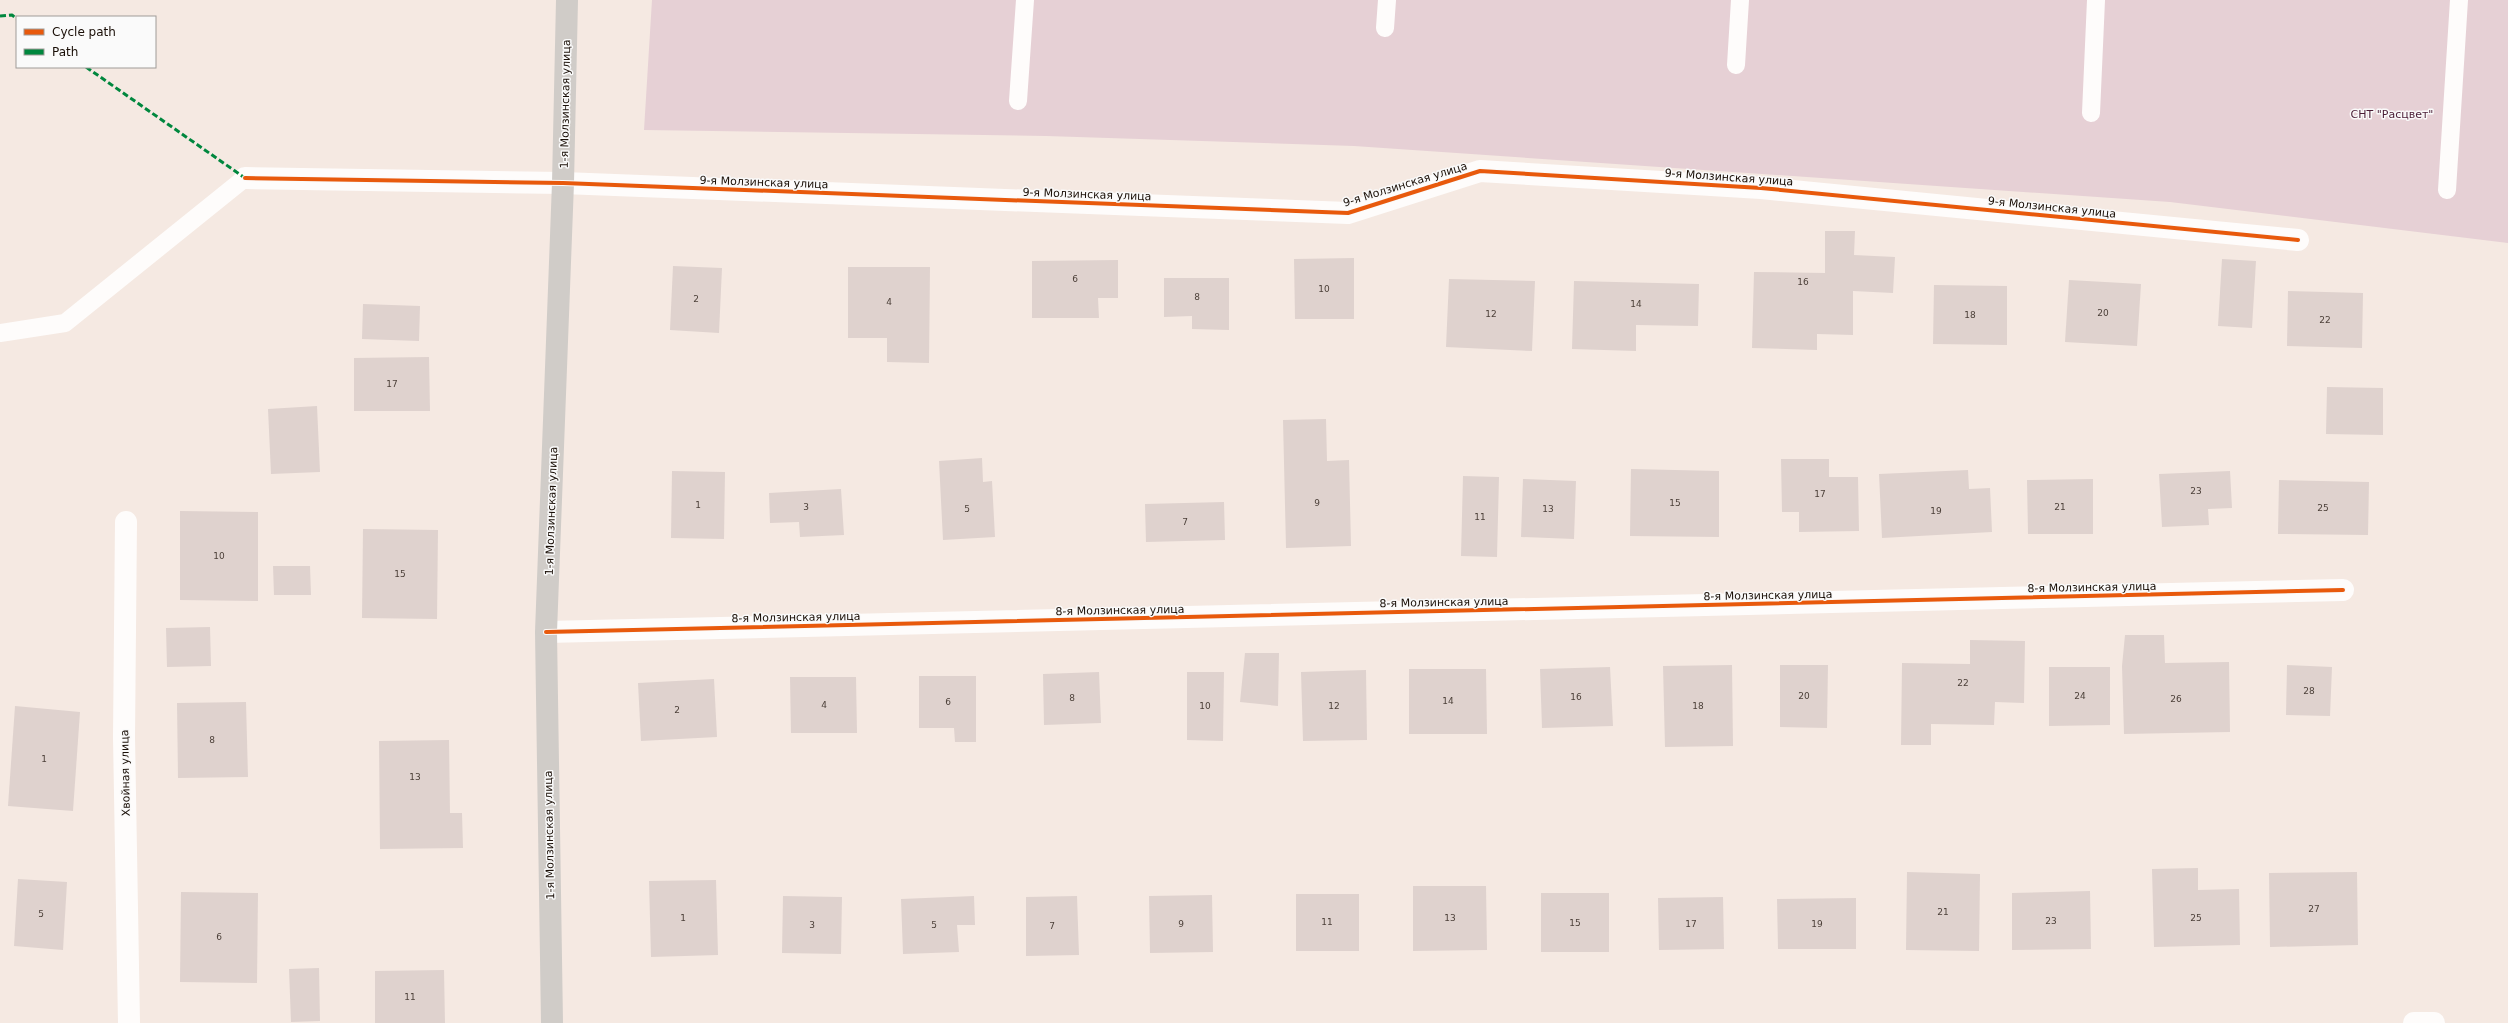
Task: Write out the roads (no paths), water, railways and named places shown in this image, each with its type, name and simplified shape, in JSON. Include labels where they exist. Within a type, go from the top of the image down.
[{"type":"street","name":"1-я Молзинская улица","points":[[552,1023],[546,632],[563,183],[567,0]]},
{"type":"street","name":"9-я Молзинская улица","points":[[245,178],[563,183],[1348,213],[1480,171],[1761,188],[2298,240]]},
{"type":"street","name":"Хвойная улица","points":[[126,522],[124,737],[129,1023]]},
{"type":"street","name":"8-я Молзинская улица","points":[[546,632],[2343,590]]},
{"type":"street","points":[[2414,1023],[2434,1023]]},
{"type":"lane","points":[[1018,101],[1025,0]]},
{"type":"lane","points":[[1385,28],[1387,0]]},
{"type":"lane","points":[[1736,65],[1740,0]]},
{"type":"lane","points":[[2091,113],[2096,0]]},
{"type":"lane","points":[[2447,190],[2459,0]]},
{"type":"lane","points":[[0,333],[65,323],[245,178]]},
{"type":"park label","name":"СНТ \"Расцвет\"","points":[[2392,114]]}]
